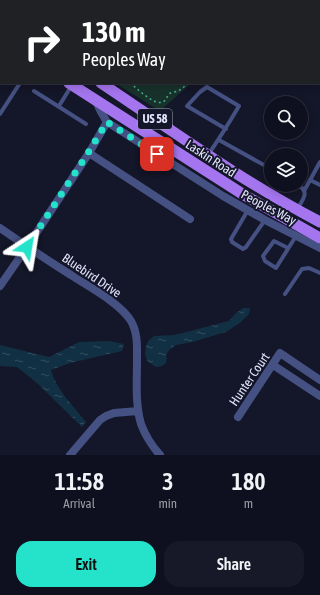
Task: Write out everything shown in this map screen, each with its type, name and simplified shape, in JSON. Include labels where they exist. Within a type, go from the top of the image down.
[{"type":"main road","name":"Laskin Road","points":[[70,84],[200,168],[211,181],[244,195],[320,238]]},
{"type":"main road","name":"Laskin Road","points":[[102,84],[208,155],[280,201],[320,222]]},
{"type":"main road","points":[[200,168],[208,155]]},
{"type":"street","name":"Peoples Way","points":[[96,101],[107,122],[211,181],[248,210],[320,248]]},
{"type":"street","points":[[0,286],[27,247],[107,122]]},
{"type":"street","points":[[88,153],[190,219]]},
{"type":"street","name":"Bluebird Drive","points":[[0,228],[112,302],[126,314],[135,331],[137,340],[137,395],[141,424],[151,444],[160,455]]},
{"type":"street","name":"Hunter Court","points":[[238,417],[280,353],[320,380]]},
{"type":"street","points":[[273,365],[320,396]]},
{"type":"street","points":[[70,455],[100,420],[106,416],[114,413],[138,411]]},
{"type":"lane","points":[[0,114],[19,84]]},
{"type":"lane","points":[[59,106],[70,84]]},
{"type":"lane","points":[[208,155],[226,129],[239,106],[207,87],[186,106],[226,129]]},
{"type":"lane","points":[[34,91],[86,124]]},
{"type":"lane","points":[[219,140],[264,166]]},
{"type":"lane","points":[[308,183],[320,162]]},
{"type":"lane","points":[[310,180],[320,185]]},
{"type":"lane","points":[[297,210],[304,196],[304,192]]},
{"type":"lane","points":[[248,210],[231,239],[232,242],[242,249],[246,247],[265,220]]},
{"type":"lane","points":[[288,248],[274,241],[264,256],[265,261],[276,268],[296,236]]},
{"type":"lane","points":[[285,294],[302,268],[309,268],[320,273]]},
{"type":"path","points":[[131,84],[146,97],[159,102],[164,102],[171,93],[176,92],[187,84]]},
{"type":"green space","points":[[117,84],[190,84],[160,111]]},
{"type":"water","points":[[243,308],[250,308],[249,314],[241,322],[226,332],[176,345],[169,350],[166,355],[166,363],[162,366],[156,367],[148,362],[145,355],[146,346],[148,341],[154,336],[175,335],[229,321]]},
{"type":"water","points":[[109,341],[124,344],[122,351],[70,363],[51,370],[53,377],[61,391],[86,422],[82,427],[37,383],[17,367],[0,366],[0,345],[49,357],[79,342]]},
{"type":"route","points":[[27,247],[107,122],[157,154]]}]
